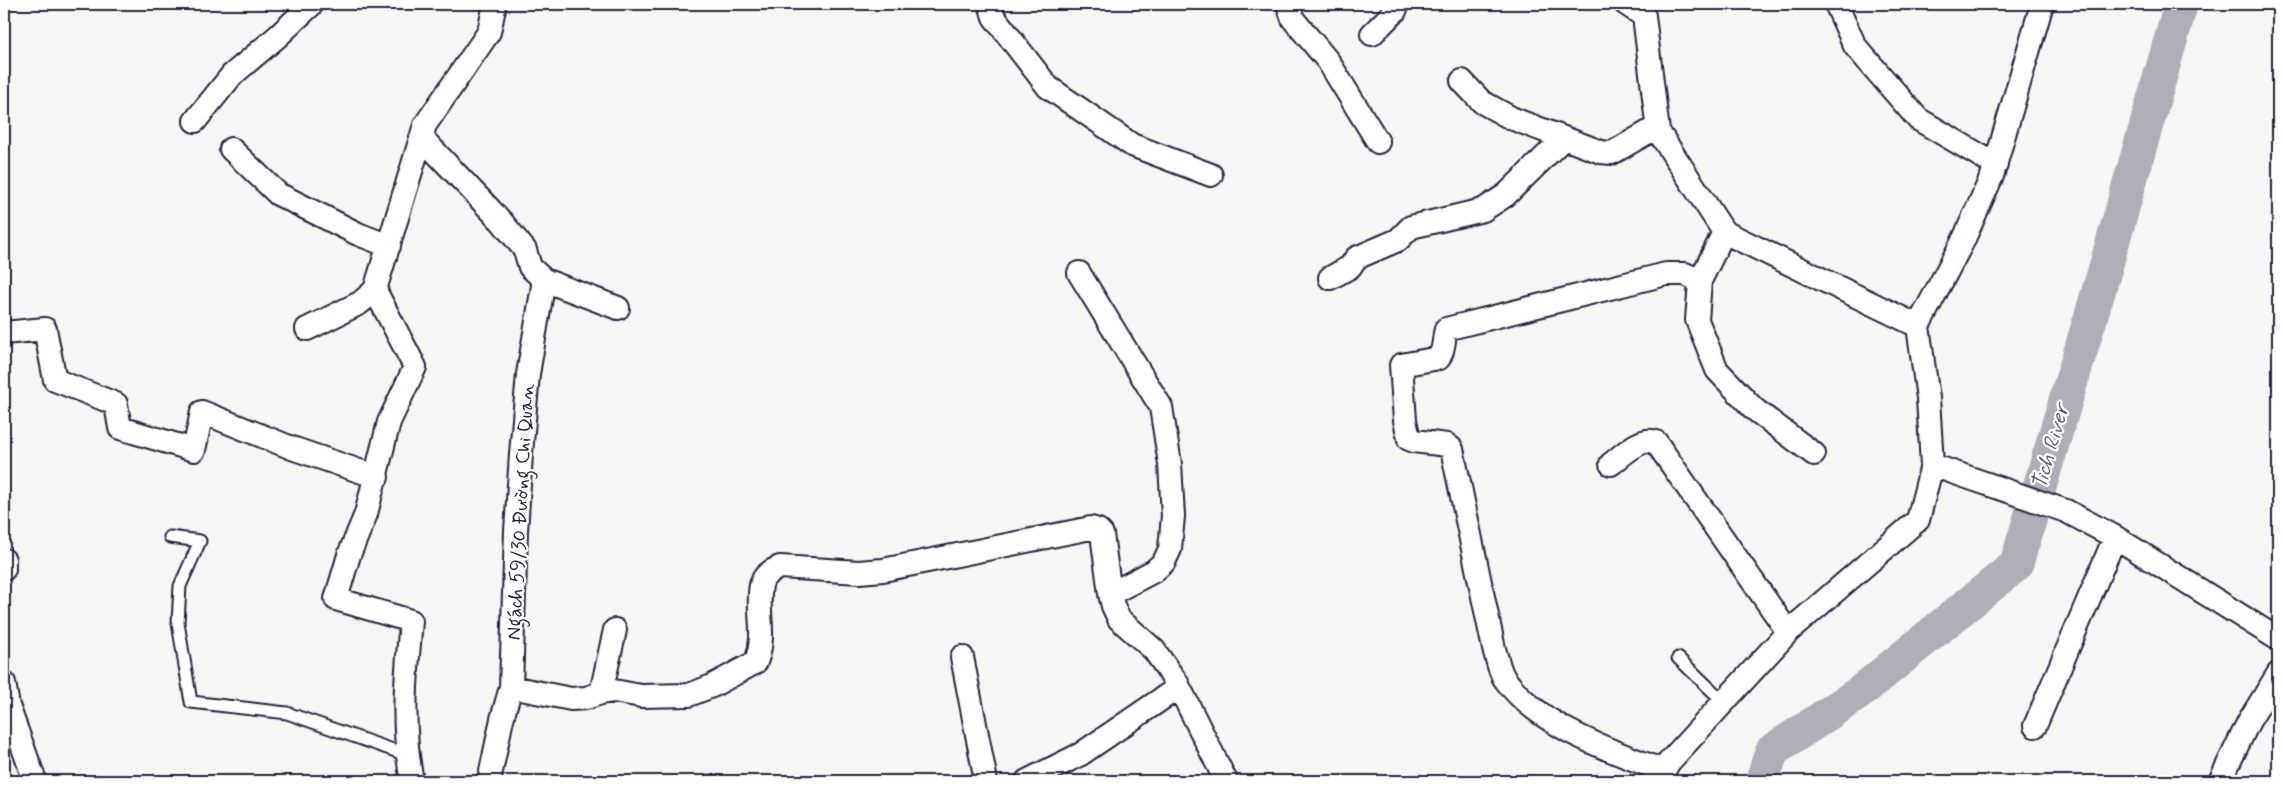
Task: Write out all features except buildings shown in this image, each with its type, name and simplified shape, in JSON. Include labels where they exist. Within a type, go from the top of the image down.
[{"type":"street","points":[[195,121],[232,74],[278,36],[312,4]]},
{"type":"street","points":[[307,329],[360,303],[374,290],[425,125],[489,32],[495,4]]},
{"type":"street","points":[[990,4],[994,17],[1048,87],[1132,145],[1211,175]]},
{"type":"street","points":[[1288,4],[1293,19],[1328,61],[1378,142]]},
{"type":"street","points":[[1372,34],[1395,11],[1398,4]]},
{"type":"street","points":[[1836,4],[1855,46],[1918,119],[1996,165]]},
{"type":"street","points":[[1700,281],[1685,274],[1666,274],[1446,329],[1444,338],[1445,349],[1439,358],[1401,365],[1405,420],[1410,439],[1414,442],[1447,445],[1452,449],[1494,649],[1503,676],[1519,694],[1555,724],[1661,776],[1669,762],[1788,632],[1918,520],[1940,468],[1918,326],[1963,241],[1996,165],[2042,4]]},
{"type":"street","points":[[1642,8],[1658,132],[1724,232],[1918,326]]},
{"type":"street","points":[[1462,81],[1482,102],[1512,118],[1601,152],[1612,153],[1657,127]]},
{"type":"street","points":[[422,138],[444,159],[525,250],[530,267],[544,280],[618,308]]},
{"type":"street","points":[[1330,278],[1350,268],[1356,258],[1398,240],[1411,228],[1483,210],[1506,195],[1564,138]]},
{"type":"street","points":[[231,149],[278,194],[358,234],[389,246]]},
{"type":"street","points":[[1724,232],[1700,281],[1697,320],[1717,370],[1754,409],[1814,454]]},
{"type":"street","points":[[1079,273],[1161,407],[1170,464],[1173,516],[1170,549],[1164,562],[1149,574],[1110,594]]},
{"type":"street","name":"Ngách 59/30 Đường Chi Quan","points":[[489,781],[502,719],[512,687],[516,531],[521,454],[528,374],[544,280]]},
{"type":"street","points":[[374,290],[415,367],[390,422],[366,514],[349,555],[336,599],[412,621],[404,698],[407,755],[412,781]]},
{"type":"street","points":[[4,333],[45,329],[55,380],[116,404],[120,428],[194,450],[202,412],[292,448],[377,477]]},
{"type":"street","points":[[1611,464],[1647,440],[1656,442],[1788,632]]},
{"type":"street","points":[[1940,468],[2066,511],[2115,537],[2278,639]]},
{"type":"street","points":[[512,687],[571,699],[586,698],[600,692],[614,691],[641,696],[689,695],[712,686],[756,662],[762,646],[761,584],[769,572],[780,567],[859,572],[883,570],[1091,528],[1098,530],[1102,534],[1110,594],[1119,618],[1154,650],[1179,687],[1226,781]]},
{"type":"street","points":[[2035,726],[2115,537]]},
{"type":"street","points":[[4,560],[4,568]]},
{"type":"street","points":[[600,692],[615,630]]},
{"type":"street","points":[[962,657],[986,781]]},
{"type":"street","points":[[2220,781],[2249,721],[2278,674]]},
{"type":"street","points":[[4,683],[8,706],[35,781]]},
{"type":"street","points":[[1027,781],[1081,754],[1179,687]]},
{"type":"lane","points":[[170,536],[200,541],[180,586],[178,623],[191,702],[286,713],[407,755]]},
{"type":"lane","points":[[1678,658],[1724,702]]},
{"type":"waterway","name":"Tich River","points":[[1762,781],[1772,751],[1859,693],[2016,565],[2101,283],[2181,4]]}]
